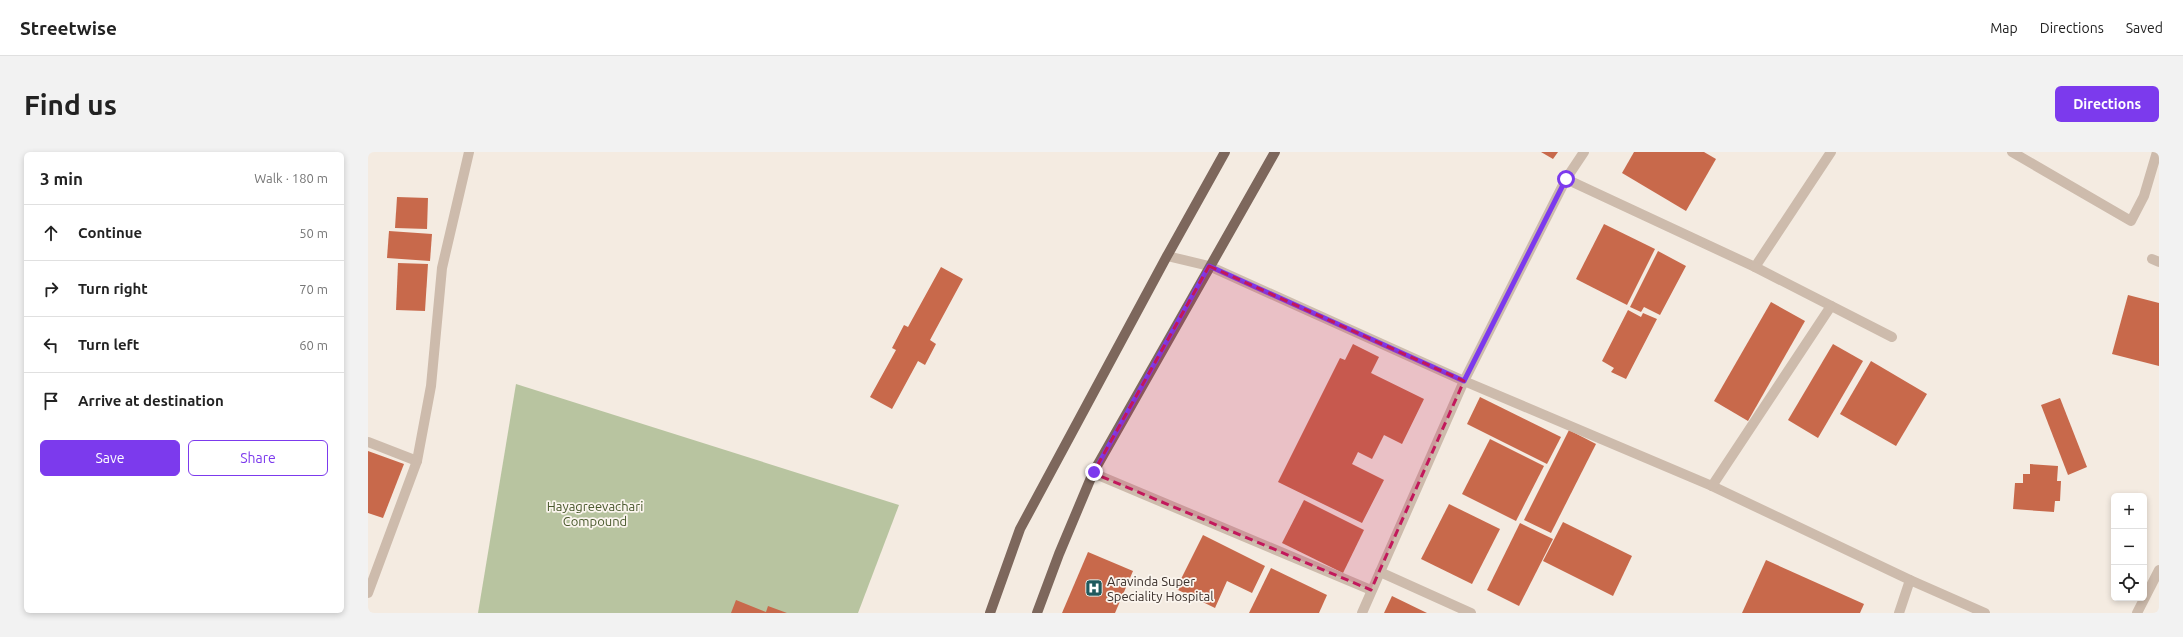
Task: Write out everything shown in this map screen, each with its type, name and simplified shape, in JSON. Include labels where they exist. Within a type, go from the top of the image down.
[{"type":"main road","points":[[990,613],[1020,529],[1167,256],[1226,152]]},
{"type":"main road","points":[[1037,613],[1059,554],[1094,472],[1209,266],[1275,152]]},
{"type":"street","points":[[368,593],[372,571],[417,461],[431,386],[442,268],[469,152]]},
{"type":"street","points":[[1362,613],[1464,381],[1566,179],[1584,152]]},
{"type":"street","points":[[1754,267],[1831,152]]},
{"type":"street","points":[[2012,152],[2131,221],[2144,196],[2157,152]]},
{"type":"street","points":[[1566,179],[1754,267],[1892,337]]},
{"type":"street","points":[[1167,256],[1209,266],[1464,381],[1712,486],[1910,580],[1985,613]]},
{"type":"street","points":[[1712,486],[1831,306]]},
{"type":"street","points":[[368,442],[417,461]]},
{"type":"street","points":[[1094,472],[1371,590]]},
{"type":"street","points":[[2137,613],[2159,570]]},
{"type":"street","points":[[1380,572],[1471,613]]},
{"type":"street","points":[[1899,613],[1910,580]]},
{"type":"highlighted area","points":[[1209,266],[1464,381],[1371,590],[1093,473]]},
{"type":"green space","name":"Hayagreevachari Compound","points":[[516,384],[899,505],[858,613],[478,613]]},
{"type":"building","points":[[1541,152],[1558,152],[1553,159]]},
{"type":"building","points":[[1634,152],[1704,152],[1716,159],[1686,211],[1622,173]]},
{"type":"building","points":[[397,197],[428,198],[427,229],[395,228]]},
{"type":"building","points":[[1604,224],[1655,249],[1627,305],[1576,279]]},
{"type":"building","points":[[389,231],[432,234],[430,261],[387,258]]},
{"type":"building","points":[[1658,251],[1686,266],[1660,315],[1644,307],[1641,312],[1630,307]]},
{"type":"building","points":[[398,263],[428,264],[425,311],[396,310]]},
{"type":"building","points":[[941,267],[963,279],[930,340],[936,344],[925,365],[918,361],[892,409],[870,397],[896,350],[892,348],[904,325],[908,327]]},
{"type":"building","points":[[2128,295],[2159,303],[2159,366],[2112,354]]},
{"type":"building","points":[[1771,302],[1805,321],[1748,421],[1714,401]]},
{"type":"building","points":[[1628,310],[1641,317],[1643,313],[1657,319],[1626,379],[1611,372],[1614,368],[1602,361]]},
{"type":"building","points":[[1353,344],[1379,357],[1371,373],[1424,399],[1402,444],[1384,435],[1372,459],[1358,452],[1352,464],[1384,480],[1362,523],[1278,482],[1340,358],[1345,360]]},
{"type":"building","points":[[1833,344],[1863,361],[1818,438],[1788,420]]},
{"type":"building","points":[[1871,361],[1927,394],[1896,446],[1840,414]]},
{"type":"building","points":[[1480,397],[1561,437],[1547,464],[1467,424]]},
{"type":"building","points":[[2060,398],[2087,467],[2068,475],[2041,405]]},
{"type":"building","points":[[1569,430],[1596,444],[1551,533],[1524,520]]},
{"type":"building","points":[[1490,439],[1544,466],[1516,521],[1462,494]]},
{"type":"building","points":[[368,451],[404,464],[383,518],[368,513]]},
{"type":"building","points":[[2030,464],[2058,466],[2057,481],[2061,481],[2060,501],[2055,501],[2054,512],[2013,509],[2015,483],[2023,483],[2023,474],[2030,474]]},
{"type":"building","points":[[1304,500],[1364,530],[1343,573],[1282,543]]},
{"type":"building","points":[[1449,504],[1500,529],[1472,584],[1421,559]]},
{"type":"building","points":[[1563,522],[1632,556],[1613,596],[1543,561]]},
{"type":"building","points":[[1520,523],[1553,539],[1519,606],[1487,590]]},
{"type":"building","points":[[1203,535],[1265,566],[1252,593],[1227,581],[1215,608],[1176,589]]},
{"type":"building","points":[[1088,552],[1133,571],[1115,613],[1062,613]]},
{"type":"building","points":[[1766,560],[1864,604],[1860,613],[1742,613]]},
{"type":"building","points":[[1271,568],[1327,595],[1319,613],[1249,613]]},
{"type":"building","points":[[1392,596],[1427,613],[1384,613]]},
{"type":"building","points":[[736,600],[766,612],[768,606],[787,613],[731,613]]},
{"type":"place","name":"Aravinda Super Speciality Hospital","points":[[1094,588]]},
{"type":"route","points":[[1094,472],[1209,266],[1464,381],[1566,179]]}]
